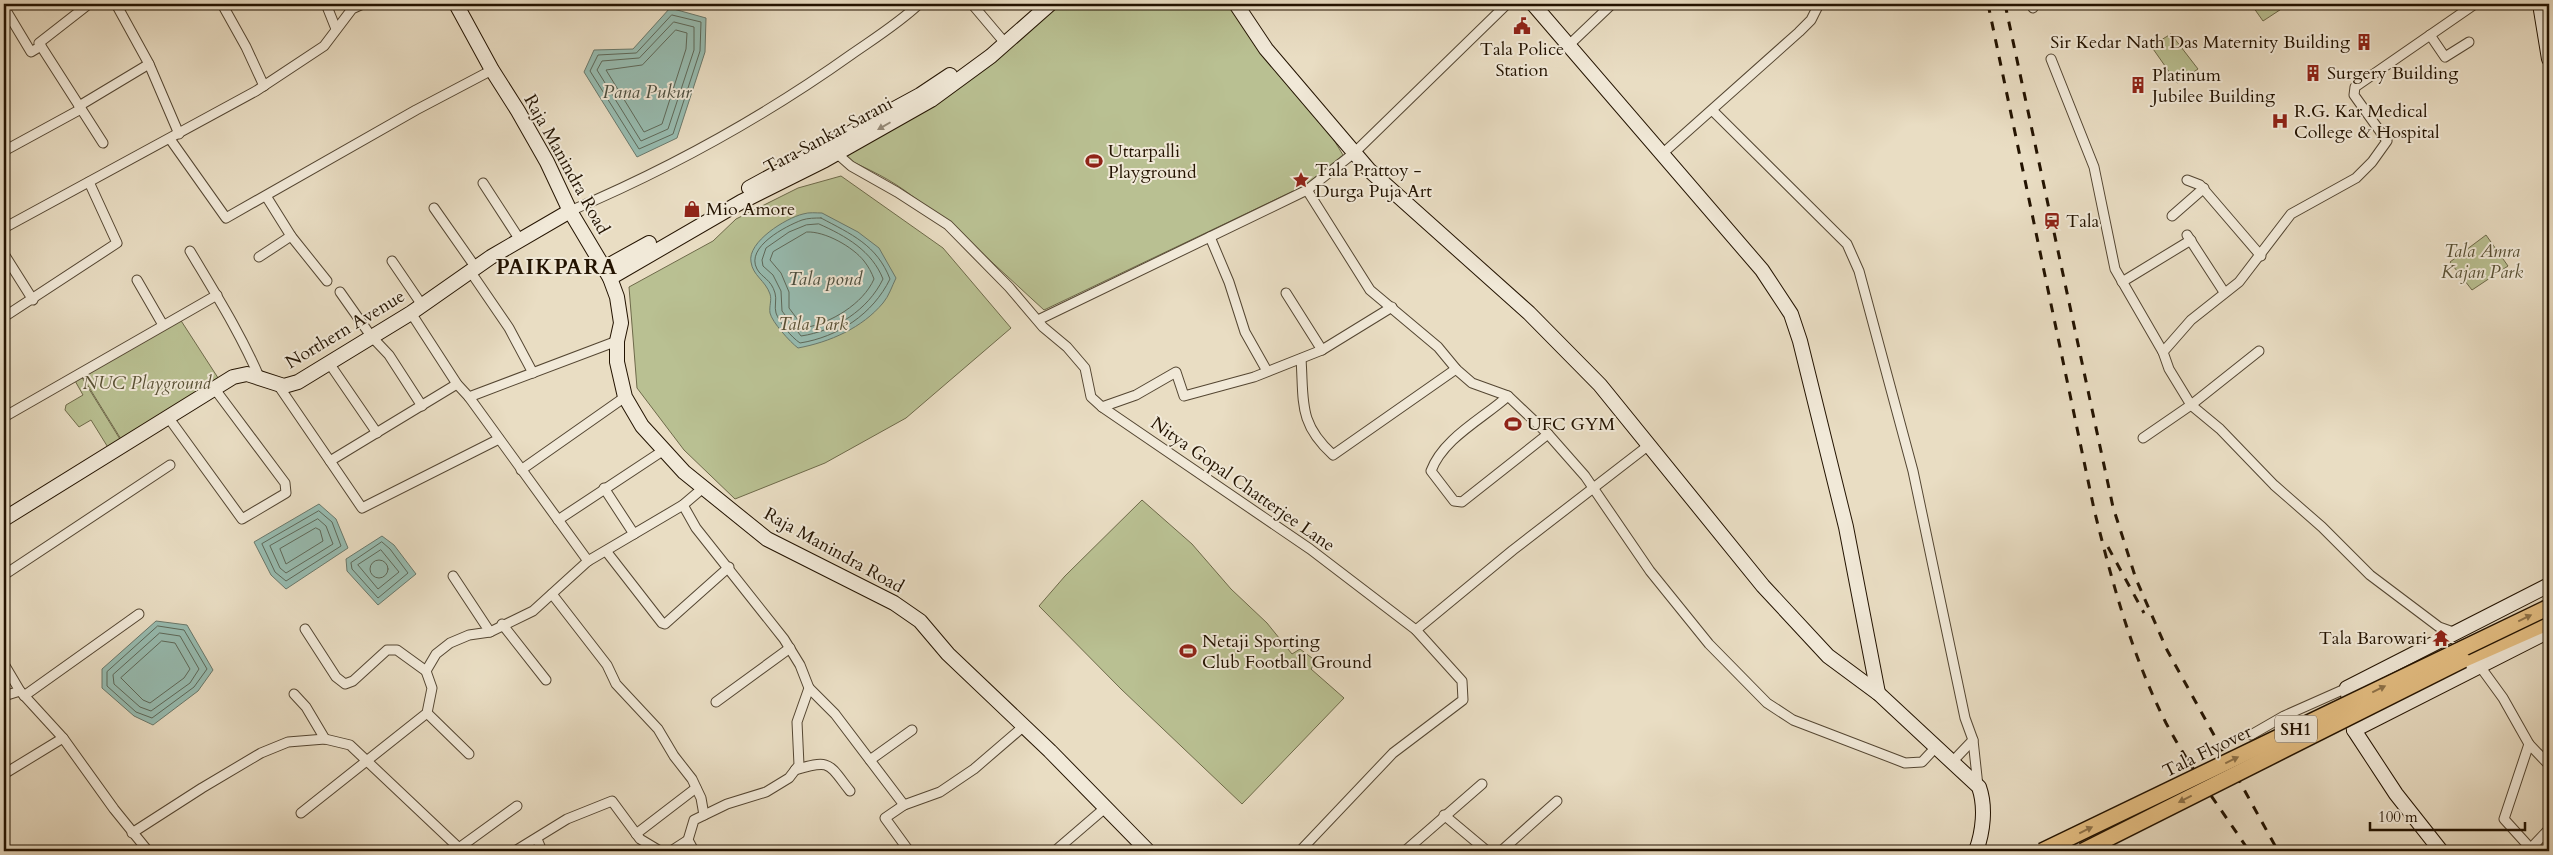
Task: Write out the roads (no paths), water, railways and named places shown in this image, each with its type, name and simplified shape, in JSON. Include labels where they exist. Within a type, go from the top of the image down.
[{"type":"main road","name":"Tala Flyover","points":[[2042,851],[2549,607]]},
{"type":"main road","name":"Tala Flyover","points":[[2083,851],[2464,660],[2549,622]]},
{"type":"street","points":[[89,4],[39,43],[103,143]]},
{"type":"street","points":[[116,4],[149,64],[179,134]]},
{"type":"street","points":[[222,4],[246,46],[264,86]]},
{"type":"street","points":[[326,4],[336,29]]},
{"type":"street","points":[[4,228],[264,86],[324,46],[352,10],[363,4]]},
{"type":"street","name":"Raja Manindra Road","points":[[456,4],[492,70],[538,145],[570,210],[607,272],[618,297],[621,323],[617,341],[617,362],[625,397],[642,426],[703,488],[767,539],[894,603],[920,621],[948,654],[1024,726],[1148,851]]},
{"type":"street","points":[[570,210],[610,194],[739,126],[829,70],[919,4]]},
{"type":"street","points":[[972,4],[1002,40],[1038,4]]},
{"type":"street","name":"Tara Sankar Sarani","points":[[607,272],[741,202],[834,148],[931,100],[1002,40],[1050,4]]},
{"type":"street","points":[[1236,4],[1266,49],[1369,170],[1529,314],[1600,385],[1763,586],[1828,656],[1878,693],[1978,786]]},
{"type":"street","points":[[1038,320],[1307,190],[1354,153],[1507,4]]},
{"type":"street","points":[[1533,4],[1762,270],[1792,314],[1846,528],[1878,693]]},
{"type":"street","points":[[1569,45],[1612,4]]},
{"type":"street","points":[[1662,154],[1713,111],[1799,32],[1811,20],[1819,4]]},
{"type":"street","points":[[2163,352],[2191,320],[2239,282],[2261,256],[2291,214],[2356,178],[2372,162],[2387,141],[2354,95],[2355,87],[2475,4]]},
{"type":"street","points":[[2540,4],[2549,59]]},
{"type":"street","points":[[4,7],[31,52],[41,46]]},
{"type":"street","points":[[2430,35],[2445,57],[2469,42]]},
{"type":"street","points":[[2051,59],[2094,166],[2114,268],[2163,352],[2169,369],[2191,405],[2220,429],[2274,485],[2322,527],[2370,575],[2439,627],[2456,633]]},
{"type":"street","points":[[4,151],[149,64]]},
{"type":"street","points":[[170,139],[226,218],[416,110],[492,70]]},
{"type":"street","points":[[1713,111],[1847,244],[1859,271],[1913,471],[1965,718],[1973,740],[1978,786],[1982,796],[1982,834],[1976,851]]},
{"type":"street","name":"Nitya Gopal Chatterjee Lane","points":[[834,148],[851,166],[897,192],[948,225],[1009,287],[1038,320],[1067,347],[1085,368],[1091,397],[1102,407],[1310,549],[1416,630],[1462,681],[1462,700],[1393,753],[1300,851]]},
{"type":"street","points":[[2187,180],[2204,188],[2261,256]]},
{"type":"street","points":[[4,317],[33,300],[117,243],[89,182]]},
{"type":"street","points":[[483,183],[520,240]]},
{"type":"street","points":[[2172,216],[2204,188]]},
{"type":"street","points":[[1307,190],[1370,290],[1438,347],[1472,383],[1508,396],[1548,434],[1593,488],[1650,571],[1709,644],[1767,703],[1793,720],[1905,763],[1922,762],[1936,747]]},
{"type":"street","points":[[266,196],[291,236],[327,281]]},
{"type":"street","points":[[434,208],[509,328],[533,373]]},
{"type":"street","name":"Northern Avenue","points":[[4,519],[233,377],[247,374],[278,385],[298,382],[417,309],[473,270],[570,210]]},
{"type":"street","points":[[259,258],[291,236]]},
{"type":"street","points":[[1210,237],[1229,282],[1245,332],[1267,372]]},
{"type":"street","points":[[2122,282],[2189,237],[2224,292]]},
{"type":"street","points":[[190,251],[248,350],[260,379]]},
{"type":"street","points":[[4,254],[33,300]]},
{"type":"street","points":[[392,261],[457,384],[469,397],[588,561]]},
{"type":"street","points":[[137,280],[163,325]]},
{"type":"street","points":[[340,292],[371,336],[389,355],[422,406]]},
{"type":"street","points":[[1286,293],[1322,350]]},
{"type":"street","points":[[4,417],[217,295]]},
{"type":"street","points":[[1102,407],[1136,395],[1176,372],[1184,396],[1267,372],[1322,350],[1392,307]]},
{"type":"street","points":[[469,397],[617,341]]},
{"type":"street","points":[[2143,438],[2191,405],[2259,351]]},
{"type":"street","points":[[1301,359],[1305,417],[1310,429],[1333,455],[1456,368]]},
{"type":"street","points":[[329,362],[377,433]]},
{"type":"street","points":[[330,461],[457,384]]},
{"type":"street","points":[[278,385],[362,508],[499,439]]},
{"type":"street","points":[[168,417],[242,519],[286,493],[285,483],[214,388]]},
{"type":"street","points":[[1508,396],[1454,439],[1434,464],[1431,471],[1454,501],[1462,502],[1548,434]]},
{"type":"street","points":[[521,470],[625,397]]},
{"type":"street","points":[[1416,630],[1649,445]]},
{"type":"street","points":[[558,520],[664,450]]},
{"type":"street","points":[[4,575],[170,465]]},
{"type":"street","points":[[604,488],[634,534]]},
{"type":"street","points":[[426,671],[436,654],[450,643],[469,636],[490,632],[502,624],[533,611],[588,561],[683,505],[703,488]]},
{"type":"street","points":[[683,505],[696,528],[729,567],[790,648],[800,665],[809,688],[835,714],[904,805]]},
{"type":"street","points":[[606,551],[662,623],[665,624],[729,567]]},
{"type":"street","points":[[453,576],[490,632]]},
{"type":"street","points":[[2251,735],[2284,716],[2347,688],[2549,585]]},
{"type":"street","points":[[552,594],[608,665],[616,684],[658,728],[702,798],[704,815]]},
{"type":"street","points":[[4,696],[22,694],[139,614]]},
{"type":"street","points":[[502,624],[546,680]]},
{"type":"street","points":[[301,813],[426,714],[432,688],[426,671],[396,650],[387,650],[353,681],[345,684],[336,677],[305,629]]},
{"type":"street","points":[[2354,730],[2549,631]]},
{"type":"street","points":[[716,702],[790,648]]},
{"type":"street","points":[[4,664],[22,694],[63,738],[148,851]]},
{"type":"street","points":[[2479,665],[2503,698],[2529,744],[2549,765]]},
{"type":"street","points":[[671,851],[688,840],[694,820],[727,804],[766,792],[789,778],[799,765],[797,722],[809,688]]},
{"type":"street","points":[[2347,688],[2354,730],[2396,794],[2441,851]]},
{"type":"street","points":[[294,694],[306,708],[325,739]]},
{"type":"street","points":[[426,714],[469,754]]},
{"type":"street","points":[[909,851],[885,818],[904,805],[940,792],[974,768],[1024,726]]},
{"type":"street","points":[[870,760],[912,730]]},
{"type":"street","points":[[4,774],[63,738]]},
{"type":"street","points":[[132,832],[261,754],[288,742],[325,739],[350,745],[459,849],[517,806]]},
{"type":"street","points":[[1953,761],[1973,740]]},
{"type":"street","points":[[2529,744],[2504,819],[2531,850],[2549,829]]},
{"type":"street","points":[[795,770],[820,762],[828,765],[850,791]]},
{"type":"street","points":[[1405,851],[1444,815],[1482,784]]},
{"type":"street","points":[[636,834],[696,788]]},
{"type":"street","points":[[515,851],[567,819],[612,800],[636,834],[646,844],[660,851]]},
{"type":"street","points":[[1501,851],[1557,801]]},
{"type":"street","points":[[1055,851],[1106,808]]},
{"type":"street","points":[[1444,815],[1487,851]]},
{"type":"street","points":[[537,839],[542,851]]},
{"type":"street","points":[[688,840],[694,851]]},
{"type":"water","name":"Pana Pukur","points":[[670,8],[706,18],[705,52],[677,138],[637,157],[584,72],[594,50],[633,49]]},
{"type":"water","name":"Tala pond","points":[[822,213],[858,232],[879,248],[896,278],[885,300],[865,320],[845,333],[822,342],[798,348],[782,332],[771,317],[770,294],[752,267],[751,254],[761,239],[787,220],[803,214]]},
{"type":"water","points":[[319,504],[336,519],[348,548],[286,589],[271,575],[254,542]]},
{"type":"water","points":[[382,536],[394,545],[416,574],[378,605],[347,571],[346,559]]},
{"type":"water","points":[[156,621],[187,625],[213,670],[198,691],[153,725],[134,716],[102,688],[102,669]]},
{"type":"railway","points":[[1988,4],[2094,509],[2124,618],[2143,672],[2175,740],[2249,851]]},
{"type":"railway","points":[[2005,4],[2113,507],[2136,579],[2167,650],[2278,851]]},
{"type":"railway","points":[[2108,547],[2144,613]]},
{"type":"place","name":"Tala Police Station","points":[[1522,26]]},
{"type":"place","name":"Sir Kedar Nath Das Maternity Building","points":[[2364,42]]},
{"type":"place","name":"Surgery Building","points":[[2313,73]]},
{"type":"place","name":"Platinum Jubilee Building","points":[[2138,85]]},
{"type":"place","name":"R.G. Kar Medical College & Hospital","points":[[2280,121]]},
{"type":"place","name":"Uttarpalli Playground","points":[[1094,161]]},
{"type":"place","name":"Tala Prattoy - Durga Puja Art","points":[[1301,180]]},
{"type":"place","name":"Mio Amore","points":[[692,209]]},
{"type":"place","name":"Tala","points":[[2052,221]]},
{"type":"place","name":"UFC GYM","points":[[1513,424]]},
{"type":"place","name":"Tala Barowari","points":[[2441,638]]},
{"type":"place","name":"Netaji Sporting Club Football Ground","points":[[1188,651]]},
{"type":"district","name":"PAIKPARA","points":[[557,266]]},
{"type":"park label","name":"Tala Amra Kajan Park","points":[[2482,261]]},
{"type":"park label","name":"Tala Park","points":[[813,324]]},
{"type":"park label","name":"NUC Playground","points":[[147,383]]}]
